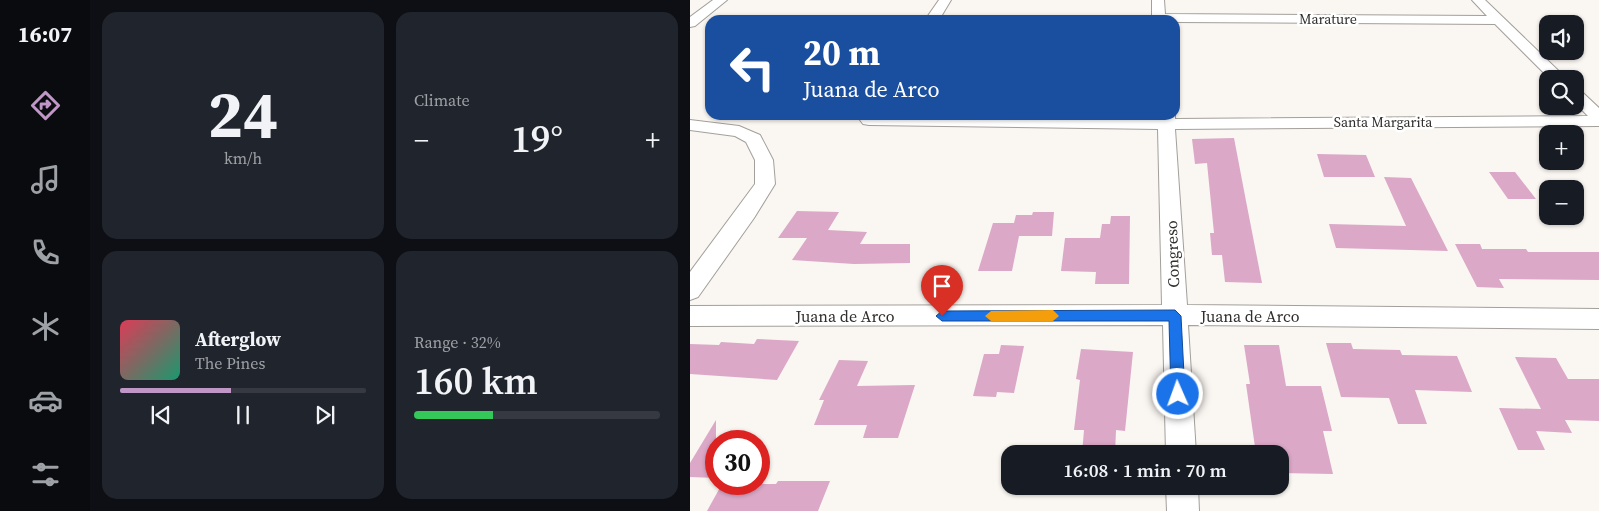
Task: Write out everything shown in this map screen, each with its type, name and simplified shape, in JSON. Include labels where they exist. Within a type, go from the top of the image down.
[{"type":"street","points":[[690,23],[721,0]]},
{"type":"street","points":[[935,15],[945,0]]},
{"type":"street","points":[[1158,0],[1159,15]]},
{"type":"street","points":[[1478,0],[1550,70]]},
{"type":"street","name":"Marature","points":[[1180,19],[1498,20]]},
{"type":"street","points":[[1584,103],[1599,119]]},
{"type":"street","name":"Santa Margarita","points":[[1180,119],[1599,119]]},
{"type":"street","name":"Congreso","points":[[1166,120],[1180,445]]},
{"type":"street","points":[[690,290],[747,213],[765,184],[764,160],[754,139],[740,131],[695,125]]},
{"type":"street","name":"Juana de Arco","points":[[690,316],[1175,316],[1599,319]]},
{"type":"street","points":[[1182,495],[1183,511]]},
{"type":"building","points":[[1234,138],[1262,283],[1225,282],[1222,255],[1212,255],[1210,233],[1214,233],[1207,163],[1195,164],[1192,139]]},
{"type":"building","points":[[1317,154],[1366,155],[1375,177],[1324,177]]},
{"type":"building","points":[[1489,172],[1515,172],[1536,199],[1508,199]]},
{"type":"building","points":[[1384,177],[1411,178],[1448,251],[1336,248],[1329,224],[1406,226]]},
{"type":"building","points":[[797,211],[839,212],[828,230],[867,232],[860,244],[910,244],[910,263],[854,264],[792,260],[807,238],[778,238]]},
{"type":"building","points":[[1033,212],[1054,212],[1052,236],[1019,236],[1012,271],[978,271],[993,223],[1014,223],[1016,215],[1032,215]]},
{"type":"building","points":[[1111,216],[1130,216],[1129,284],[1095,284],[1096,272],[1061,271],[1065,238],[1100,238],[1102,224],[1110,224]]},
{"type":"building","points":[[1455,244],[1480,244],[1482,249],[1526,249],[1528,252],[1599,252],[1599,280],[1499,279],[1504,288],[1477,287]]},
{"type":"building","points":[[757,339],[799,341],[777,380],[690,374],[690,344],[719,345],[721,342],[754,344]]},
{"type":"building","points":[[1326,343],[1351,343],[1353,349],[1400,350],[1402,355],[1457,356],[1472,392],[1415,390],[1427,424],[1398,424],[1389,398],[1341,397]]},
{"type":"building","points":[[1001,345],[1024,346],[1014,393],[997,392],[996,397],[973,396],[984,354],[999,354]]},
{"type":"building","points":[[1244,345],[1279,345],[1286,386],[1321,386],[1332,431],[1323,431],[1333,474],[1289,473],[1289,445],[1255,445],[1246,384],[1250,384]]},
{"type":"building","points":[[1081,349],[1133,352],[1125,431],[1116,430],[1115,445],[1083,445],[1084,430],[1074,430],[1080,380],[1076,379]]},
{"type":"building","points":[[1515,357],[1556,358],[1568,379],[1599,379],[1599,421],[1565,420],[1572,433],[1536,431],[1545,450],[1518,450],[1499,408],[1541,409]]},
{"type":"building","points":[[839,360],[868,361],[857,386],[915,385],[898,438],[863,438],[867,425],[814,425],[824,400],[819,400]]},
{"type":"building","points":[[716,420],[716,430],[710,430]]},
{"type":"building","points":[[705,438],[705,478],[690,477],[690,463]]},
{"type":"building","points":[[778,481],[830,481],[818,511],[707,511],[716,495],[770,495],[770,484],[776,484]]},
{"type":"slow traffic","points":[[991,316],[1053,316]]},
{"type":"route","points":[[942,316],[1175,316],[1178,394]]}]
